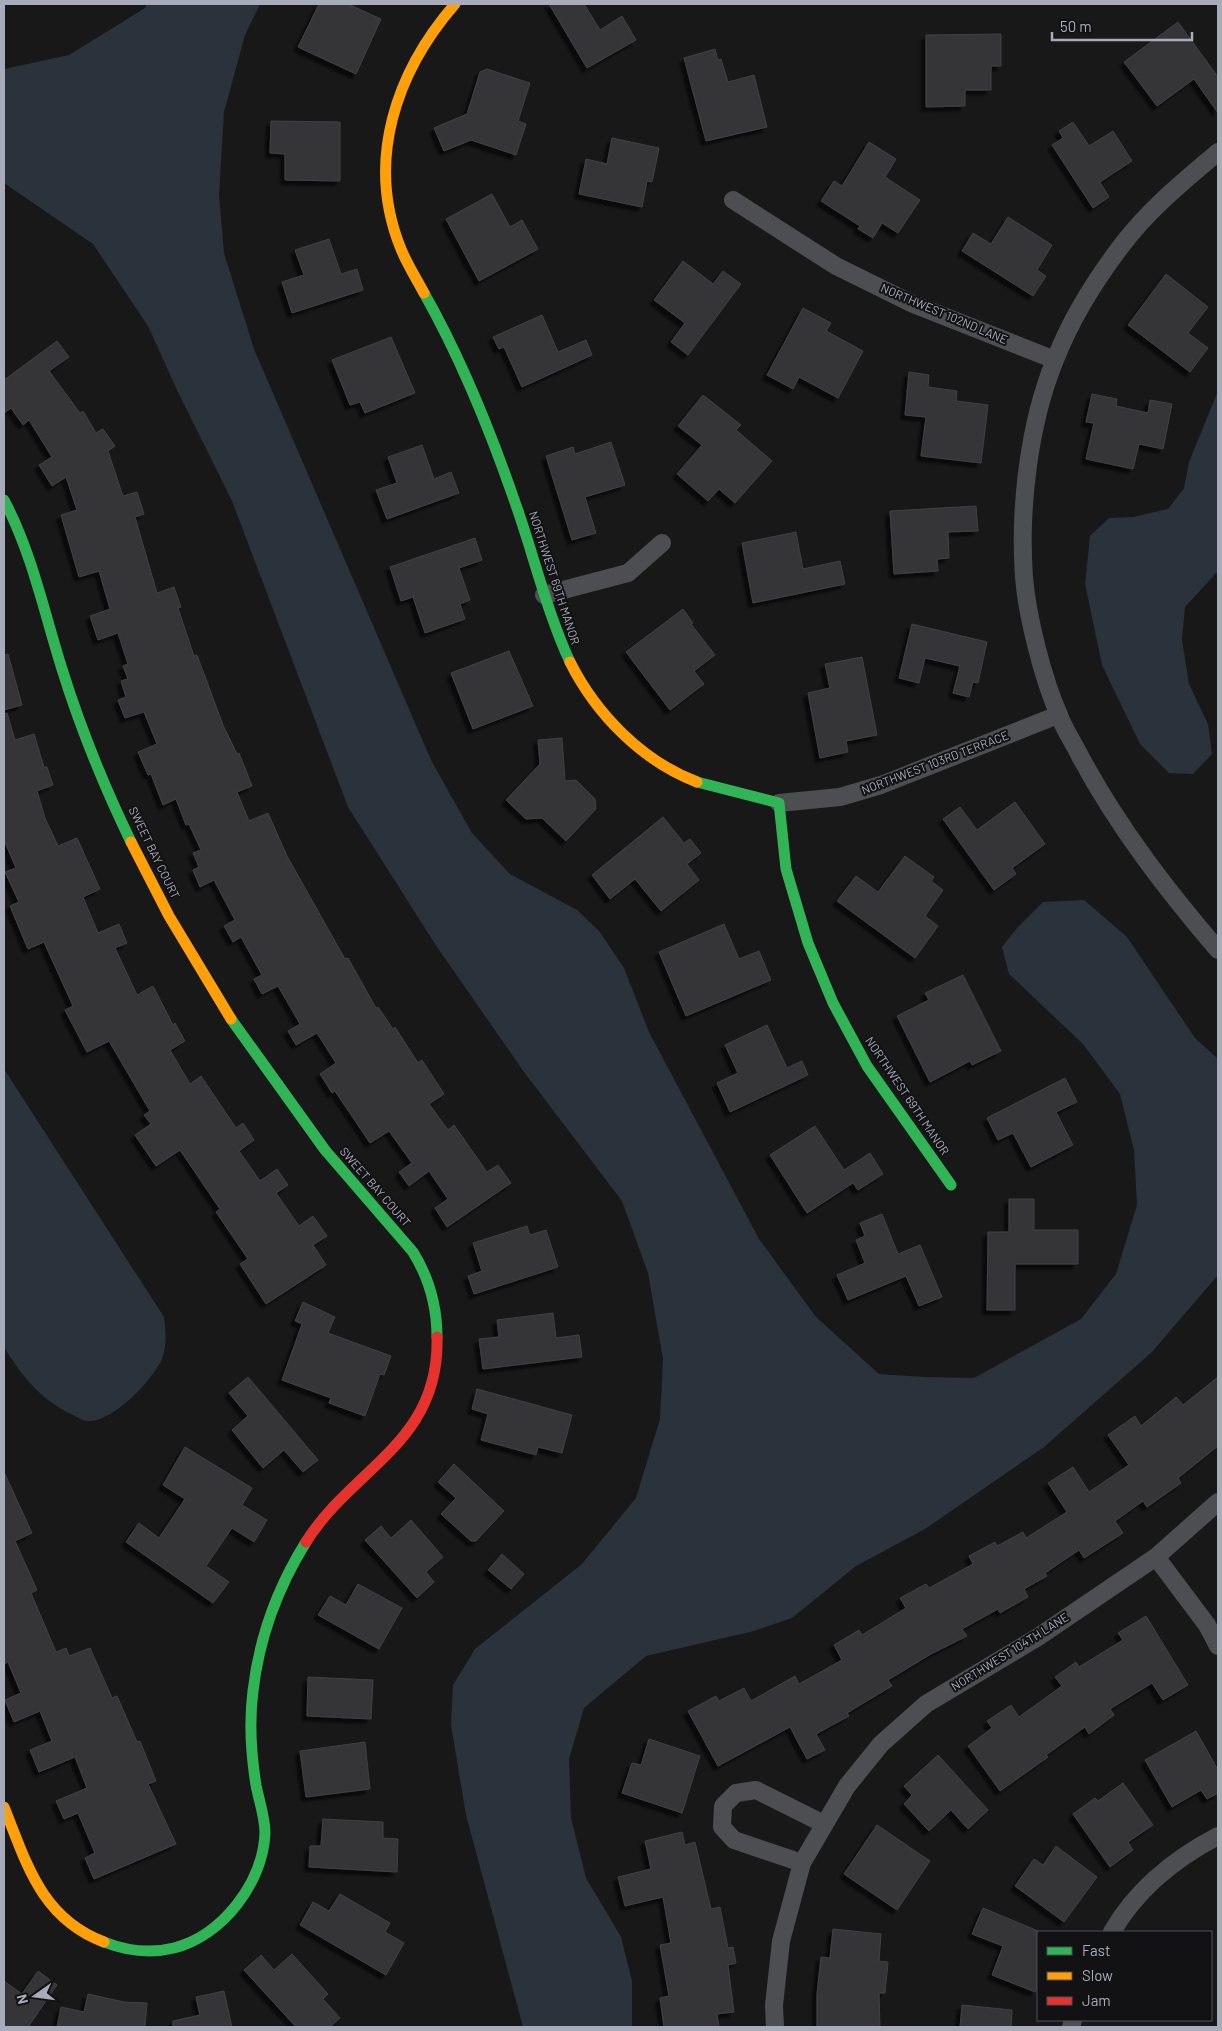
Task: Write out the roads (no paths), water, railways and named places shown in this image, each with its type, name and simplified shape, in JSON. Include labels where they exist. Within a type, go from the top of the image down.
[{"type":"street","name":"NORTHWEST 69TH MANOR","points":[[455,4],[438,22],[411,67],[394,110],[385,156],[389,201],[400,248],[467,381],[508,482],[558,641],[577,680],[607,718],[645,753],[685,777],[733,793],[779,803],[786,869],[808,943],[833,1003],[868,1066],[951,1185]]},
{"type":"street","points":[[1218,152],[1170,192],[1123,244],[1083,303],[1055,360],[1037,418],[1024,498],[1024,578],[1038,649],[1058,715],[1100,793],[1131,841],[1218,950]]},
{"type":"street","name":"NORTHWEST 102ND LANE","points":[[733,200],[836,266],[913,304],[1055,360]]},
{"type":"street","name":"SWEET BAY COURT","points":[[4,500],[13,516],[29,558],[64,674],[92,752],[133,847],[211,988],[258,1060],[346,1177],[414,1253],[428,1284],[436,1318],[438,1349],[433,1383],[422,1410],[388,1456],[356,1482],[326,1513],[303,1547],[281,1589],[252,1685],[251,1728],[256,1784],[265,1828],[264,1850],[255,1876],[242,1899],[208,1931],[186,1944],[160,1950],[136,1950],[110,1945],[85,1934],[63,1919],[46,1900],[4,1807]]},
{"type":"street","points":[[544,595],[628,573],[662,543]]},
{"type":"street","name":"NORTHWEST 103RD TERRACE","points":[[779,803],[840,797],[881,785],[1058,715]]},
{"type":"street","points":[[1198,926],[1218,942]]},
{"type":"street","name":"NORTHWEST 104TH LANE","points":[[775,2027],[774,2005],[781,1941],[802,1863],[847,1786],[881,1744],[926,1704],[1038,1637],[1156,1557],[1218,1502]]},
{"type":"street","points":[[1156,1557],[1207,1625],[1218,1646]]},
{"type":"street","points":[[802,1863],[734,1840],[722,1827],[723,1806],[736,1793],[756,1790],[824,1824]]},
{"type":"street","points":[[1113,1931],[1150,1883],[1194,1849],[1218,1836]]}]
